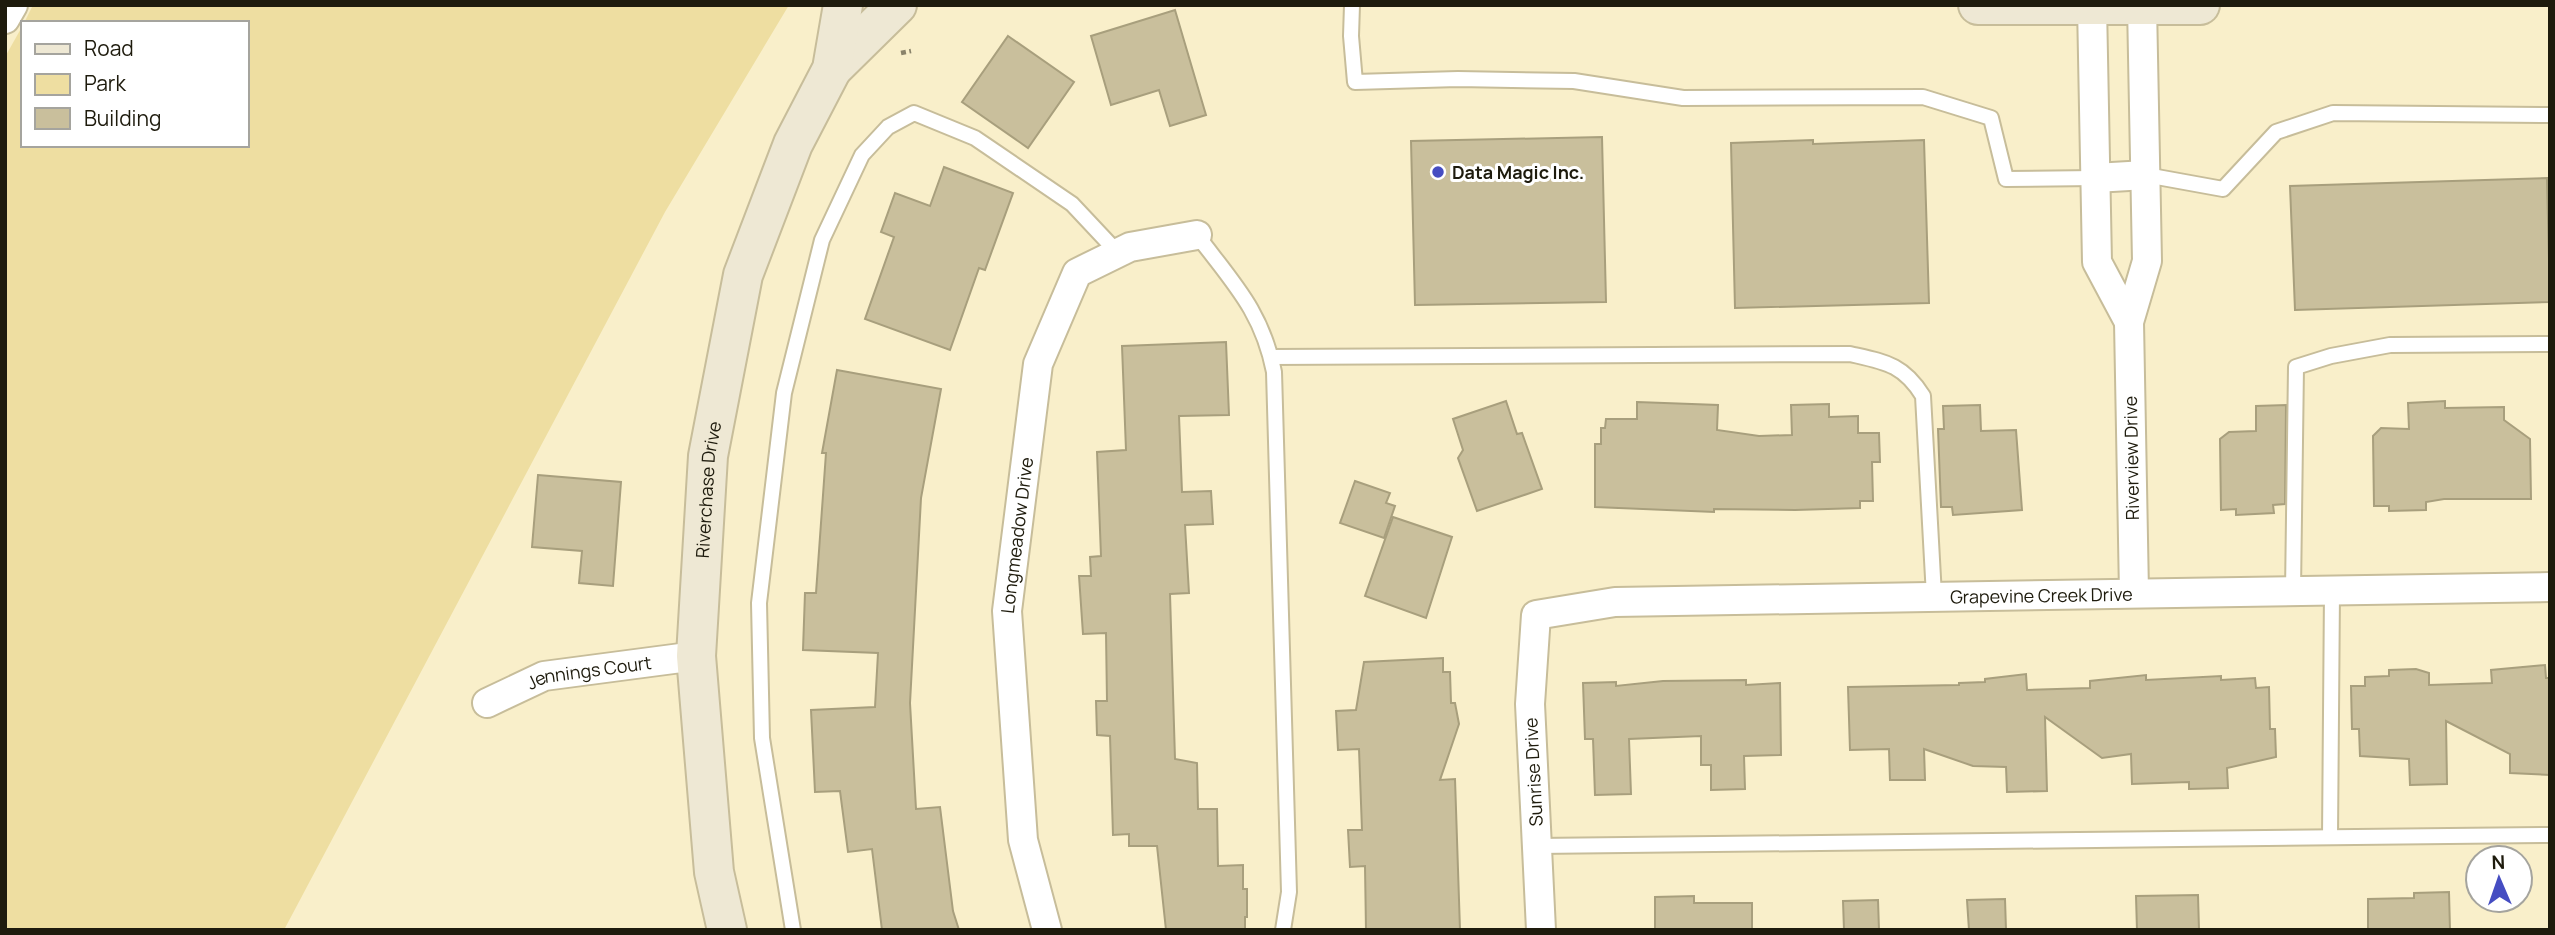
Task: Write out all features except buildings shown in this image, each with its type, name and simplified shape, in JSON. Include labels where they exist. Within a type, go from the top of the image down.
[{"type":"street","points":[[5,19],[13,5]]},
{"type":"street","name":"Riverchase Drive","points":[[727,930],[714,872],[696,656],[708,456],[743,275],[793,144],[832,69],[844,5]]},
{"type":"street","name":"Riverchase Drive","points":[[832,69],[897,5]]},
{"type":"street","points":[[1978,5],[2200,5]]},
{"type":"street","name":"Riverview Drive","points":[[2092,6],[2097,262],[2129,323]]},
{"type":"street","name":"Riverview Drive","points":[[2134,593],[2129,323],[2147,261],[2143,6]]},
{"type":"street","points":[[2095,178],[2146,175]]},
{"type":"street","name":"Longmeadow Drive","points":[[1048,930],[1023,840],[1007,611],[1038,364],[1077,273],[1130,247],[1197,235]]},
{"type":"street","name":"Grapevine Creek Drive","points":[[1536,615],[1615,602],[2550,587]]},
{"type":"street","name":"Sunrise Drive","points":[[1536,615],[1530,704],[1541,930]]},
{"type":"street","name":"Jennings Court","points":[[488,703],[544,676],[696,656]]},
{"type":"lane","points":[[1352,5],[1351,36],[1355,82],[1574,80],[1683,98],[1923,97],[1991,118],[2006,178],[2095,178]]},
{"type":"lane","points":[[793,930],[762,738],[759,603],[785,393],[822,240],[862,155],[888,127],[914,113],[975,138],[1051,189],[1072,204],[1118,253]]},
{"type":"lane","points":[[2146,175],[2223,189],[2276,132],[2333,113],[2550,115]]},
{"type":"lane","points":[[1197,235],[1250,305],[1267,340],[1274,372],[1289,892],[1283,930]]},
{"type":"lane","points":[[2292,591],[2295,367],[2331,356],[2390,345],[2550,344]]},
{"type":"lane","points":[[1271,357],[1850,354],[1887,362],[1912,378],[1923,396],[1934,596]]},
{"type":"lane","points":[[2330,837],[2332,591]]},
{"type":"lane","points":[[1537,846],[2550,835]]},
{"type":"green space","points":[[33,5],[789,5],[665,212],[284,930],[5,930],[5,57],[21,29],[21,147],[248,147],[248,21],[25,21]]},
{"type":"place","name":"Data Magic Inc.","points":[[1438,172]]}]
